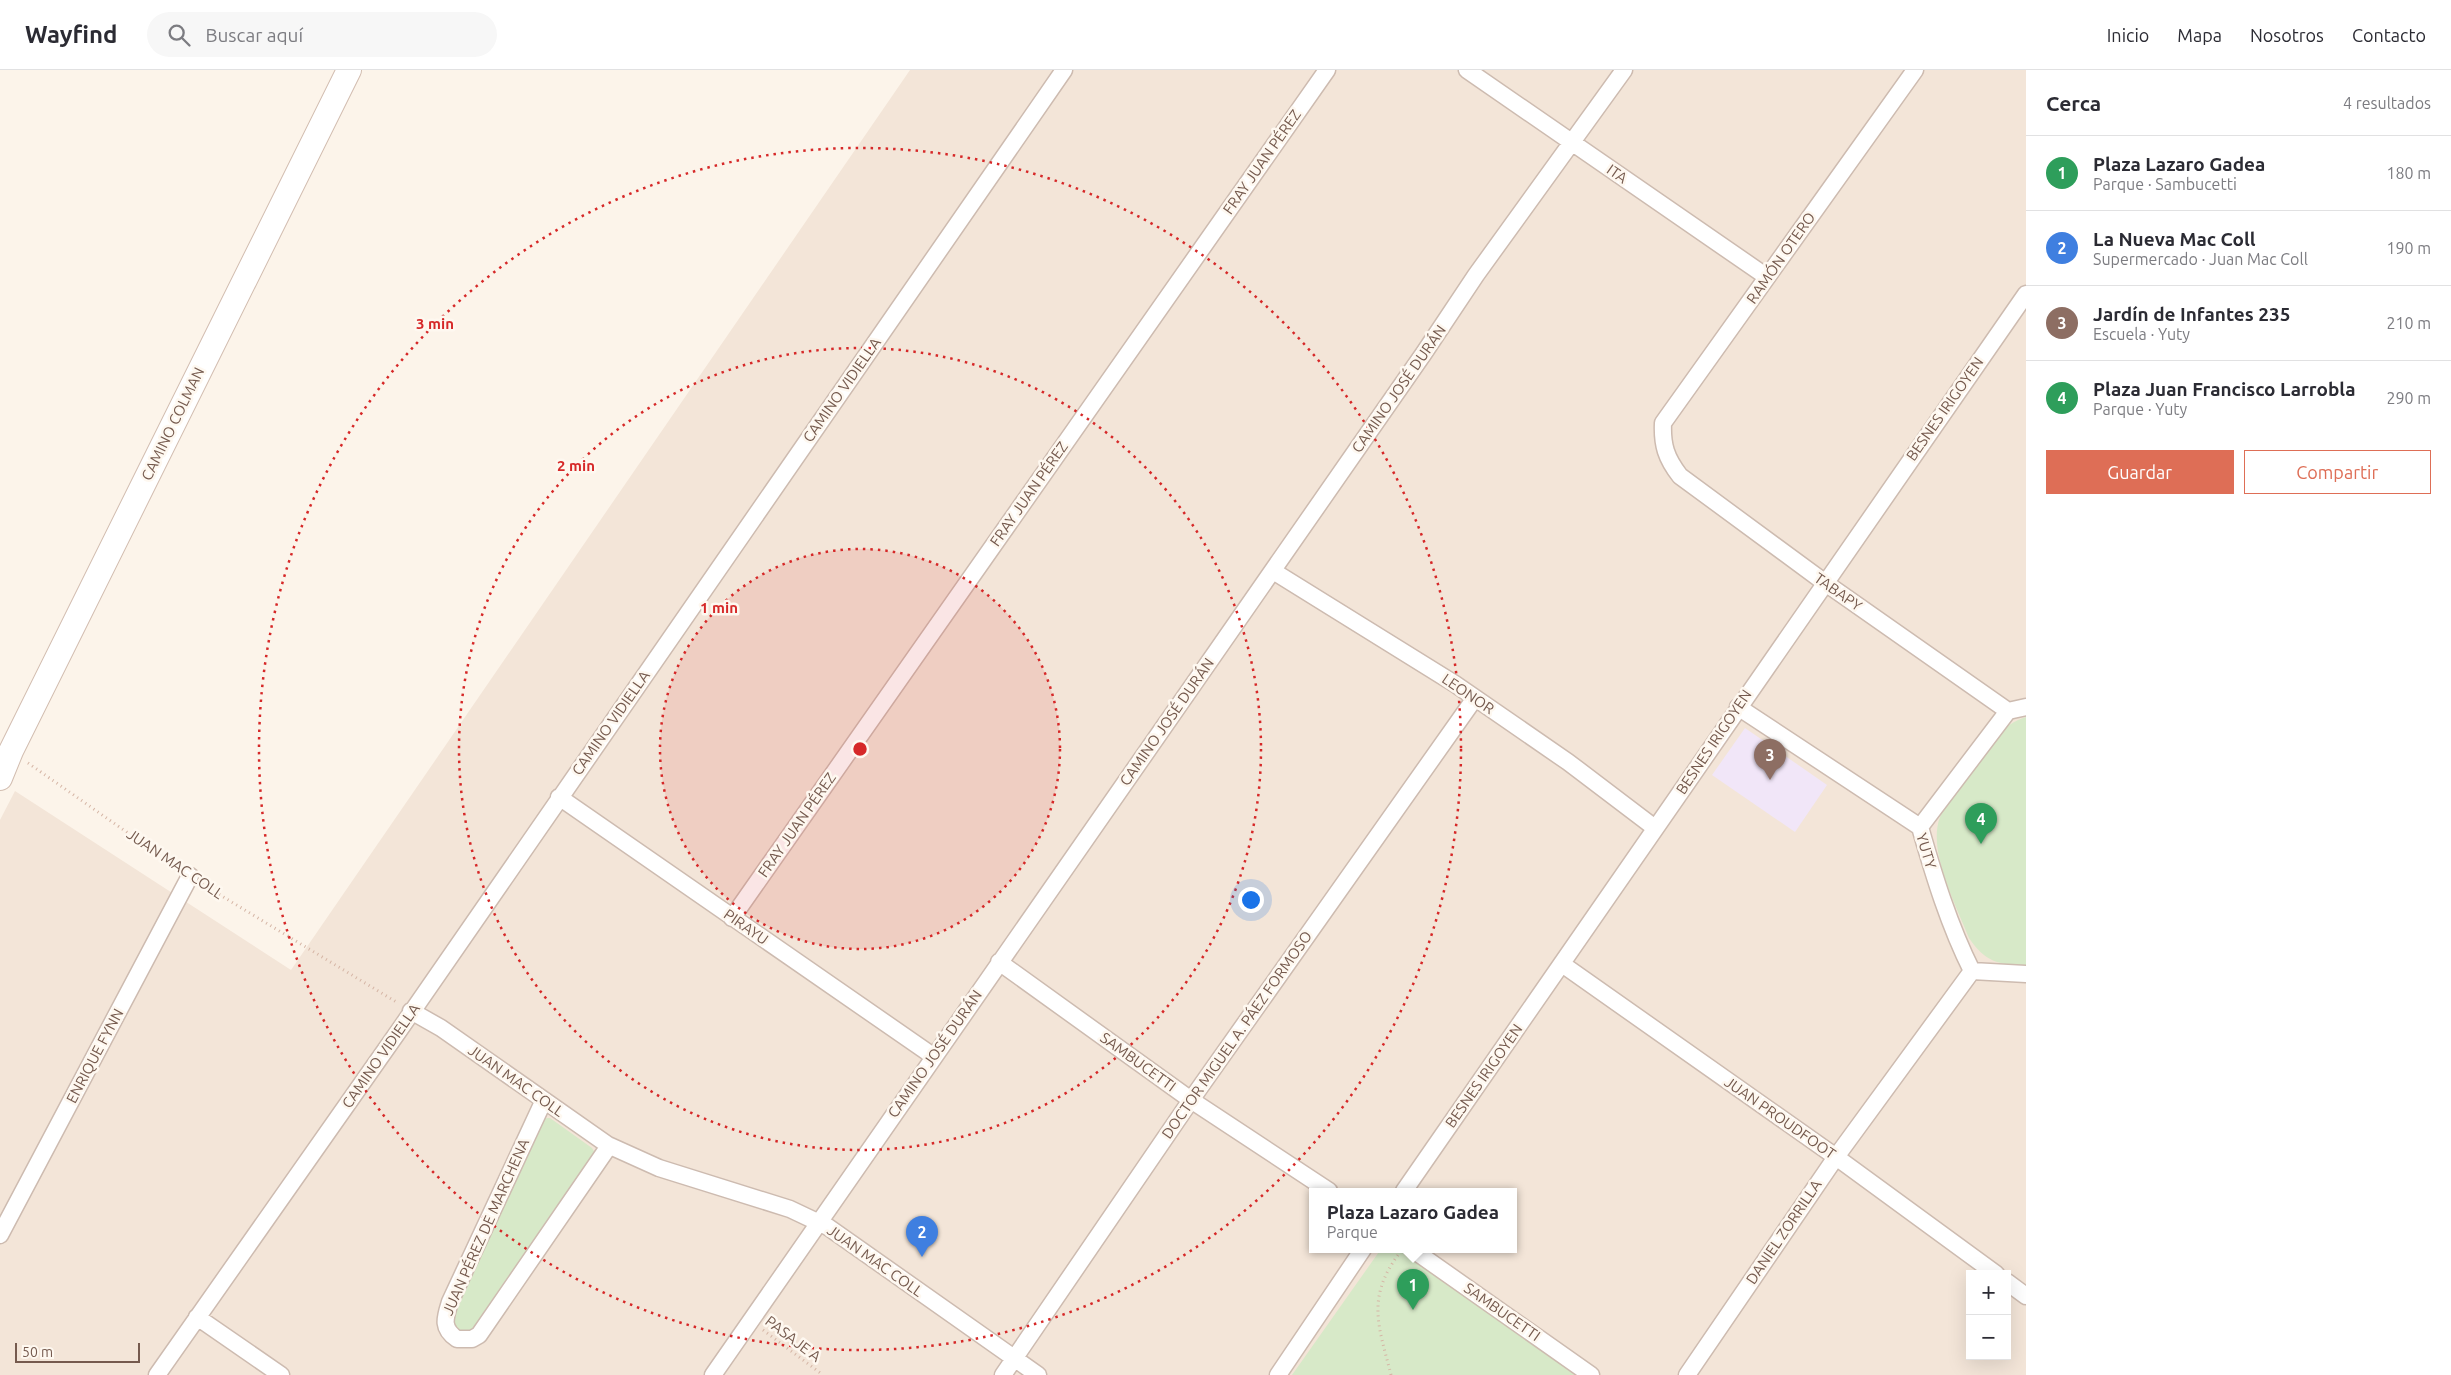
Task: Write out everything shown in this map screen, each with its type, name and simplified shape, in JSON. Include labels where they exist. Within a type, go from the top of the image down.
[{"type":"street","name":"CAMINO COLMAN","points":[[0,778],[11,751],[349,70]]},
{"type":"street","name":"CAMINO VIDIELLA","points":[[157,1375],[412,1011],[1064,70]]},
{"type":"street","name":"FRAY JUAN PÉREZ","points":[[732,918],[1327,70]]},
{"type":"street","name":"ITA","points":[[1467,70],[1767,277]]},
{"type":"street","name":"CAMINO JOSÉ DURÁN","points":[[713,1375],[933,1056],[1273,571],[1476,275],[1624,70]]},
{"type":"street","name":"RAMÓN OTERO","points":[[1665,450],[1662,441],[1663,423],[1915,70]]},
{"type":"street","name":"BESNES IRIGOYEN","points":[[1406,1188],[1824,582],[2026,294]]},
{"type":"street","name":"TABAPY","points":[[1665,450],[1670,463],[1680,476],[1824,582],[2008,711]]},
{"type":"street","name":"LEONOR","points":[[1273,571],[1455,684],[1568,762],[1655,828]]},
{"type":"street","name":"DOCTOR MIGUEL A. PÁEZ FORMOSO","points":[[1003,1375],[1191,1100],[1475,698]]},
{"type":"street","name":"YUTY","points":[[1738,707],[1920,827],[1960,948],[1972,971]]},
{"type":"street","points":[[1920,827],[2008,711],[2026,707]]},
{"type":"street","name":"PIRAYU","points":[[559,797],[933,1056]]},
{"type":"street","name":"ENRIQUE FYNN","points":[[0,1235],[190,876]]},
{"type":"street","name":"SAMBUCETTI","points":[[999,962],[1191,1100],[1324,1188]]},
{"type":"street","name":"JUAN PROUDFOOT","points":[[1562,964],[1836,1157],[1991,1270]]},
{"type":"street","points":[[1972,971],[2026,974]]},
{"type":"street","name":"DANIEL ZORRILLA","points":[[1687,1375],[1836,1157],[1972,971]]},
{"type":"street","name":"JUAN MAC COLL","points":[[412,1011],[441,1028],[609,1146],[659,1168],[790,1209],[819,1222],[1038,1375]]},
{"type":"street","name":"JUAN PÉREZ DE MARCHENA","points":[[544,1100],[450,1302],[444,1321],[445,1328],[457,1339],[472,1339],[479,1335],[609,1146]]},
{"type":"street","points":[[1278,1375],[1361,1253]]},
{"type":"street","name":"SAMBUCETTI","points":[[1418,1253],[1592,1375]]},
{"type":"street","points":[[2011,1285],[2026,1296]]},
{"type":"street","points":[[197,1317],[281,1375]]},
{"type":"path","name":"JUAN MAC COLL","points":[[11,751],[190,876],[412,1011]]},
{"type":"path","points":[[1391,1375],[1378,1324],[1377,1302],[1380,1287],[1390,1265],[1399,1253]]},
{"type":"path","name":"PASAJE A","points":[[750,1320],[823,1375]]},
{"type":"shaded area","points":[[910,70],[2026,70],[2026,1375],[0,1375],[0,820],[15,791],[291,970]]},
{"type":"shaded area","points":[[1745,728],[1827,785],[1795,832],[1712,775]]},
{"type":"green space","points":[[2026,717],[2026,967],[2000,963],[1987,957],[1969,938],[1940,862],[1937,831],[1940,817],[1947,804],[1993,742],[2010,724]]},
{"type":"green space","points":[[550,1118],[592,1148],[595,1153],[478,1329],[462,1333],[452,1325],[452,1311],[542,1120]]},
{"type":"green space","points":[[1378,1253],[1408,1253],[1582,1375],[1292,1375]]},
{"type":"place","name":"Jardín de Infantes 235","points":[[1770,780]]},
{"type":"place","name":"Plaza Juan Francisco Larrobla","points":[[1981,844]]},
{"type":"place","name":"La Nueva Mac Coll","points":[[922,1257]]},
{"type":"place","name":"Plaza Lazaro Gadea","points":[[1413,1310]]}]
